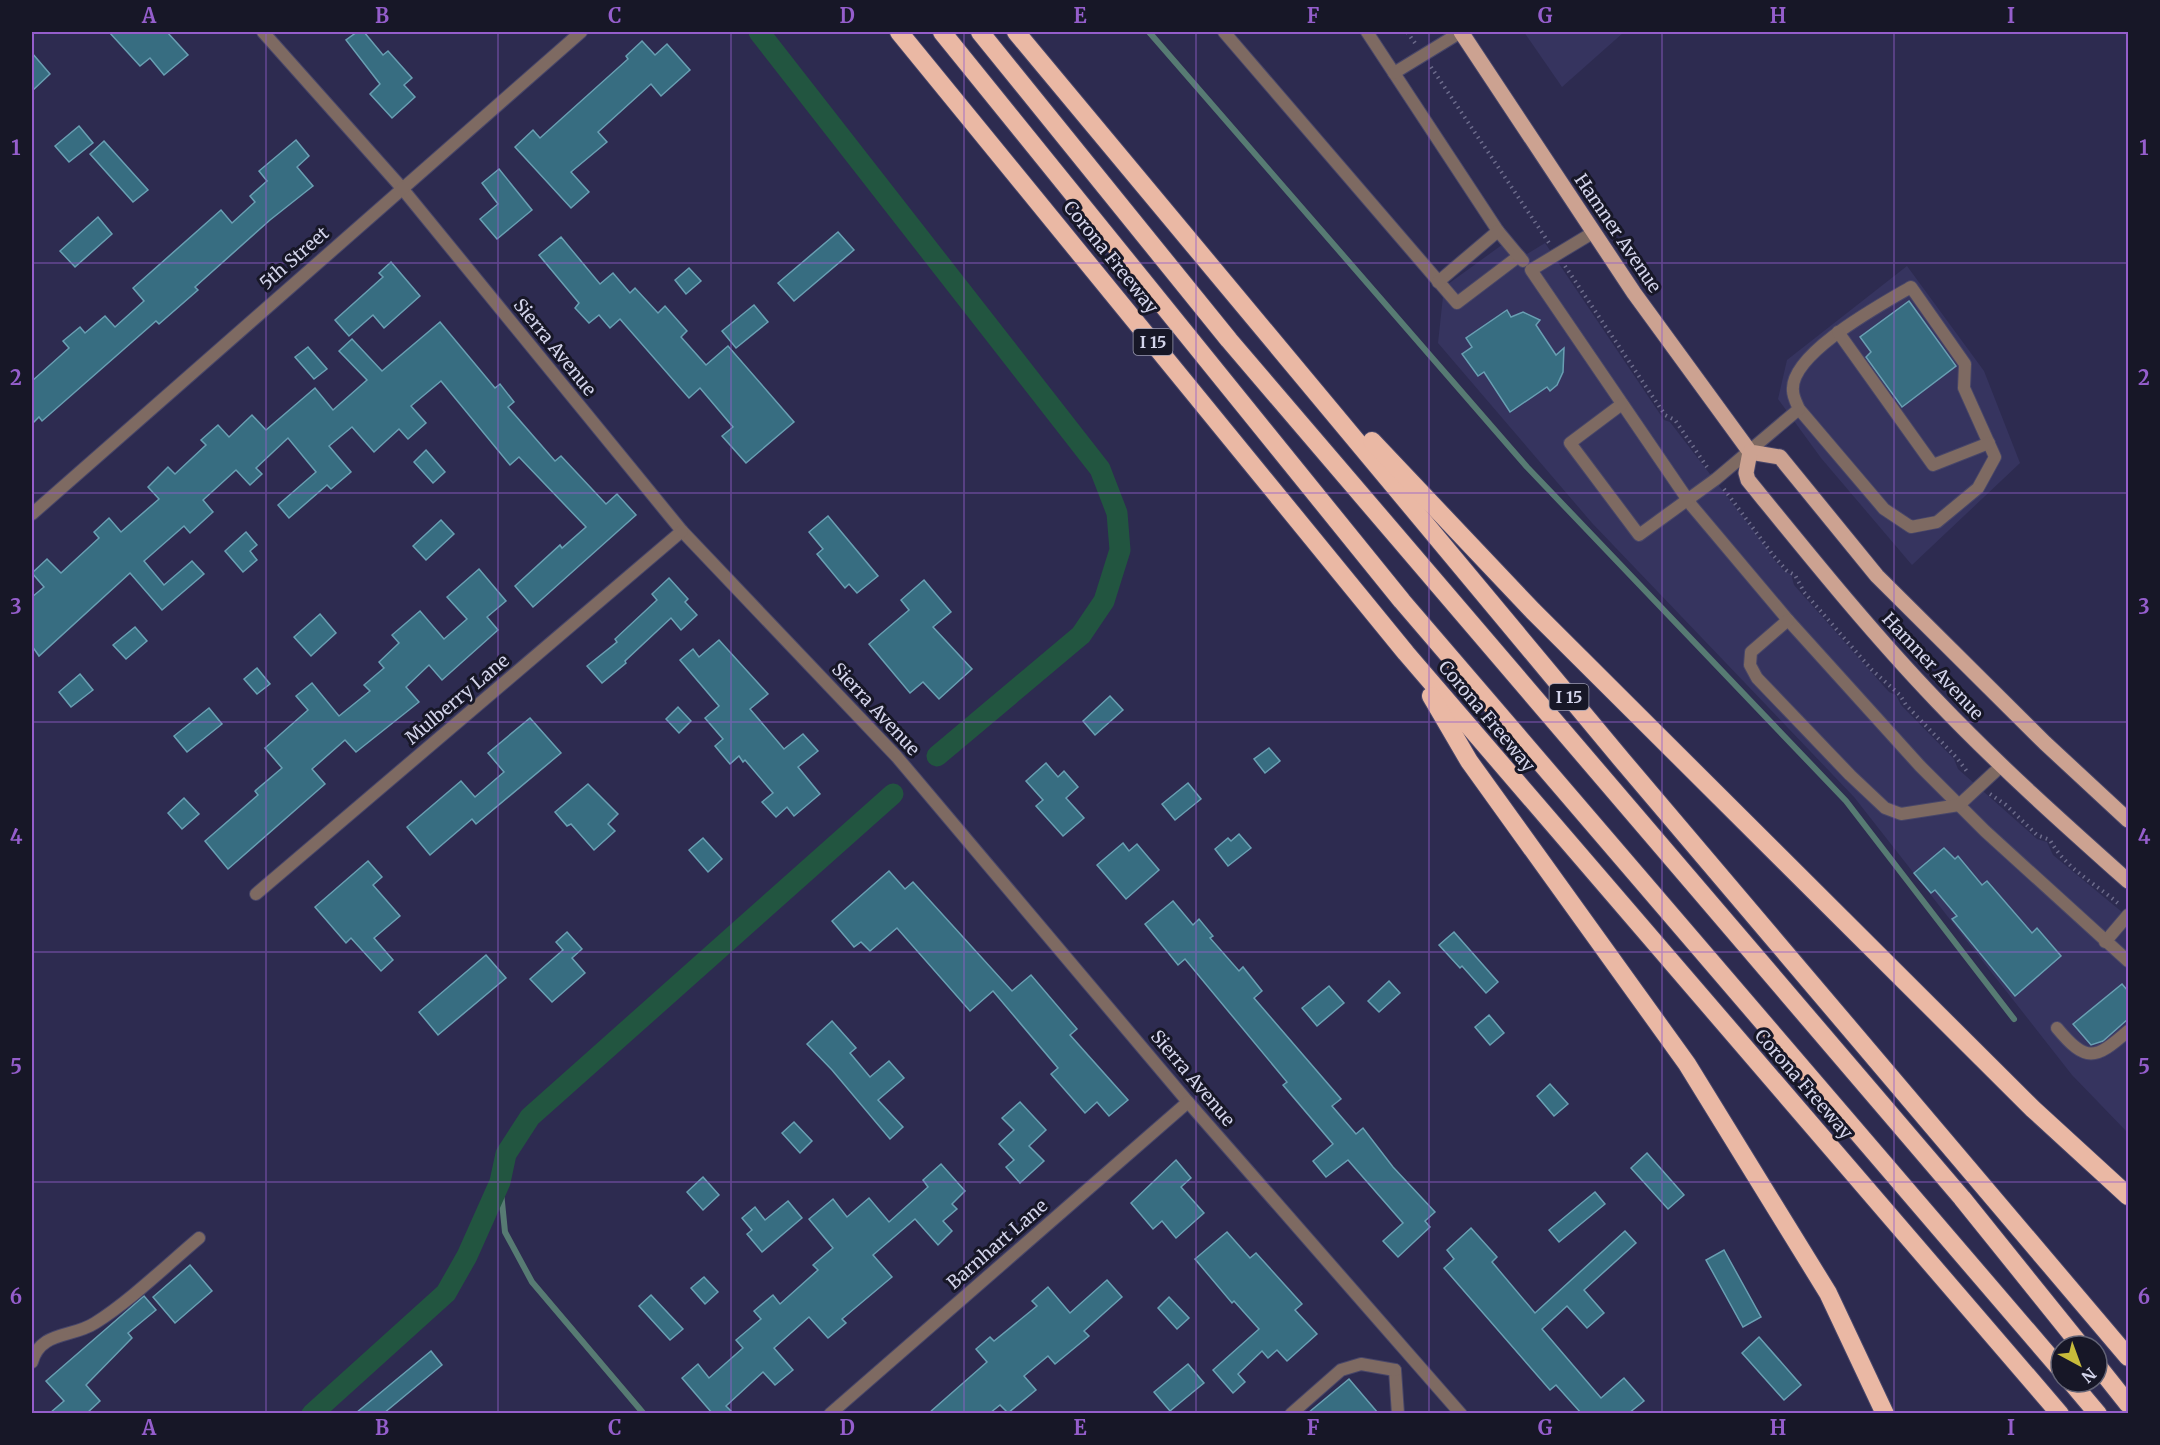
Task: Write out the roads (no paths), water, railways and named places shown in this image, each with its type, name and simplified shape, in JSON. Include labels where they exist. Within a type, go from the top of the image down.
[{"type":"highway","name":"Corona Freeway","points":[[899,32],[1406,653],[2060,1413]]},
{"type":"highway","points":[[942,32],[1402,601],[2049,1356]]},
{"type":"highway","points":[[980,32],[1229,340],[1962,1198],[2071,1334]]},
{"type":"highway","name":"I 15","points":[[1016,32],[1629,769],[2128,1357]]},
{"type":"highway","points":[[1254,316],[1541,620],[2033,1109],[2128,1196]]},
{"type":"highway","points":[[1406,653],[1470,761],[1687,1064],[1828,1293],[1885,1413]]},
{"type":"highway","points":[[2109,1380],[2128,1404]]},
{"type":"highway","points":[[2081,1394],[2098,1413]]},
{"type":"main road","name":"Hamner Avenue","points":[[1461,32],[1648,312],[1750,452],[1780,457],[1877,576],[2045,743],[2128,820]]},
{"type":"main road","name":"Hamner Avenue","points":[[1750,452],[1746,473],[1748,480],[1848,603],[1936,700],[2001,766],[2128,881]]},
{"type":"street","name":"Sierra Avenue","points":[[263,32],[401,187],[682,531],[897,757],[1188,1102],[1461,1413]]},
{"type":"street","name":"5th Street","points":[[32,514],[401,187],[582,32]]},
{"type":"street","points":[[1224,32],[1457,303],[1518,256]]},
{"type":"street","points":[[1367,32],[1498,231],[1531,270],[1688,499],[1788,621],[1959,805],[2128,961]]},
{"type":"street","points":[[1394,73],[1461,32]]},
{"type":"street","points":[[1438,282],[1498,231]]},
{"type":"street","points":[[1531,270],[1594,232]]},
{"type":"street","points":[[1911,287],[1965,363],[1964,388],[1995,457],[1978,488],[1937,522],[1911,527],[1884,509],[1799,409],[1792,390],[1802,364],[1838,332],[1911,287]]},
{"type":"street","points":[[1838,332],[1933,465],[1989,443]]},
{"type":"street","points":[[1622,404],[1570,443],[1639,535],[1750,452],[1799,409]]},
{"type":"street","name":"Mulberry Lane","points":[[256,894],[682,531]]},
{"type":"street","points":[[1788,621],[1751,652],[1750,665],[1757,678],[1885,808],[1901,814],[1959,805],[2001,766]]},
{"type":"street","points":[[2105,942],[2128,915]]},
{"type":"street","points":[[2057,1028],[2072,1046],[2084,1054],[2093,1055],[2108,1048],[2128,1030]]},
{"type":"street","name":"Barnhart Lane","points":[[830,1413],[1188,1102]]},
{"type":"street","points":[[32,1362],[34,1351],[55,1335],[93,1325],[199,1238]]},
{"type":"street","points":[[1395,1370],[1411,1356]]},
{"type":"street","points":[[1291,1413],[1341,1370],[1361,1364],[1395,1370]]},
{"type":"street","points":[[1395,1370],[1398,1413]]},
{"type":"waterway","points":[[759,32],[1100,469],[1117,513],[1120,550],[1104,601],[1081,635],[937,756]]},
{"type":"waterway","points":[[1149,32],[1527,467],[1846,801],[2014,1019]]},
{"type":"waterway","points":[[312,1414],[446,1293],[467,1256],[500,1182],[506,1154],[530,1117],[893,794]]},
{"type":"waterway","points":[[500,1182],[505,1232],[532,1282],[644,1414]]}]
